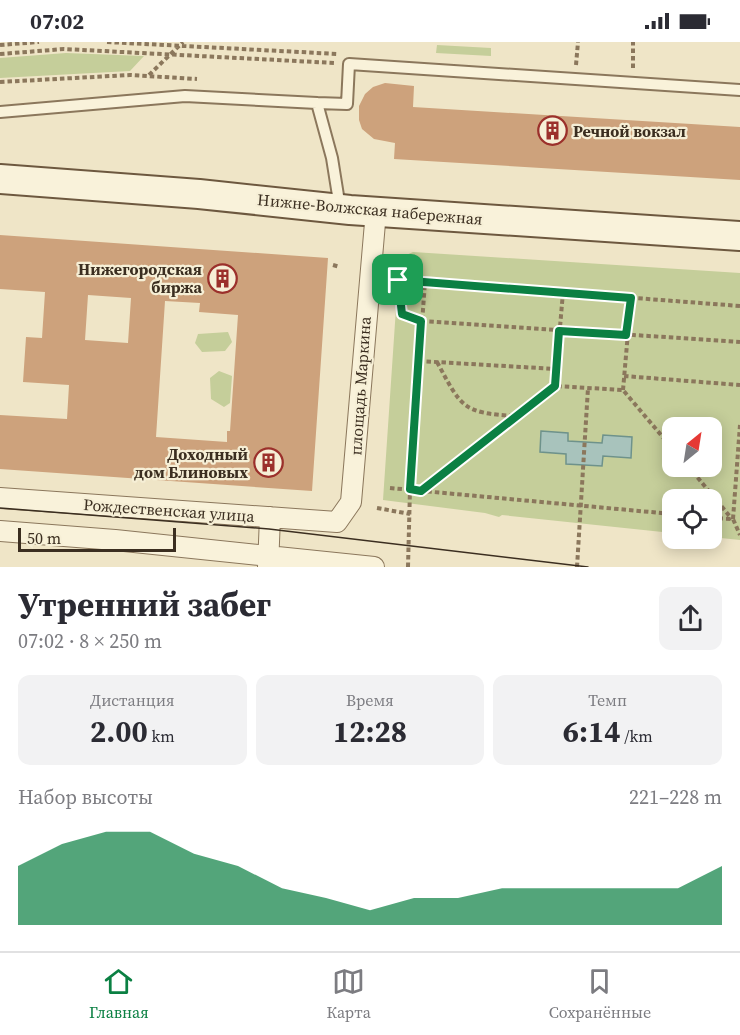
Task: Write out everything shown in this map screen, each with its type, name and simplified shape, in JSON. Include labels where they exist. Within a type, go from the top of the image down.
[{"type":"main road","name":"Нижне-Волжская набережная","points":[[0,179],[199,194],[340,209],[740,236]]},
{"type":"street","name":"площадь Маркина","points":[[337,522],[351,502],[376,211]]},
{"type":"street","name":"Рождественская улица","points":[[0,498],[337,522]]},
{"type":"street","points":[[268,562],[270,517]]},
{"type":"street","name":"Рождественская улица","points":[[0,531],[115,540],[268,562],[374,567]]},
{"type":"lane","points":[[0,112],[184,96],[347,104],[349,64],[740,90]]},
{"type":"lane","points":[[317,103],[332,158],[340,209]]},
{"type":"path","points":[[0,45],[39,42]]},
{"type":"path","points":[[149,76],[183,42]]},
{"type":"path","points":[[576,69],[578,42]]},
{"type":"path","points":[[633,42],[633,72]]},
{"type":"path","points":[[0,54],[64,48],[349,64]]},
{"type":"path","points":[[333,265],[340,267]]},
{"type":"path","points":[[740,306],[398,280],[402,314],[421,321],[740,342]]},
{"type":"path","points":[[408,567],[410,489],[425,282]]},
{"type":"path","points":[[555,386],[563,292]]},
{"type":"path","points":[[631,298],[623,390],[662,436]]},
{"type":"path","points":[[418,361],[556,369]]},
{"type":"path","points":[[437,362],[459,403],[486,414],[517,416]]},
{"type":"path","points":[[624,376],[740,385]]},
{"type":"path","points":[[421,491],[555,386],[623,390]]},
{"type":"path","points":[[577,567],[588,388]]},
{"type":"path","points":[[733,519],[740,425]]},
{"type":"path","points":[[697,477],[733,519],[740,535]]},
{"type":"path","points":[[390,488],[662,513]]},
{"type":"path","points":[[377,508],[410,514]]},
{"type":"path","points":[[722,518],[733,519]]},
{"type":"green space","points":[[437,45],[491,48],[491,56],[436,53]]},
{"type":"green space","points":[[66,53],[144,56],[130,71],[0,78],[0,58]]},
{"type":"green space","points":[[413,252],[740,273],[740,540],[722,538],[722,489],[662,489],[662,532],[502,515],[499,517],[485,513],[383,500],[399,264],[404,256]]},
{"type":"green space","points":[[228,332],[232,342],[225,351],[202,352],[195,343],[198,334]]},
{"type":"green space","points":[[219,371],[232,376],[230,403],[224,407],[211,399],[210,378]]},
{"type":"water","points":[[541,431],[568,433],[568,441],[602,443],[603,435],[632,437],[631,458],[603,456],[602,466],[566,464],[566,454],[540,452]]},
{"type":"building","name":"Речной вокзал","points":[[385,83],[414,86],[413,107],[740,127],[740,180],[394,159],[395,143],[374,139],[362,129],[359,120],[359,106],[365,94],[373,87]]},
{"type":"building","points":[[0,235],[328,258],[312,491],[0,469],[0,415],[67,419],[69,385],[23,382],[26,337],[42,338],[45,292],[0,289]],"holes":[[[88,295],[131,298],[128,343],[85,340]],[[165,301],[200,303],[199,312],[238,315],[230,431],[227,431],[227,442],[156,437]]]},
{"type":"tram line","points":[[0,508],[269,529],[588,567]]},
{"type":"place","name":"Речной вокзал","points":[[552,131]]},
{"type":"place","name":"Нижегородская биржа","points":[[223,278]]},
{"type":"place","name":"Доходный дом Блиновых","points":[[269,463]]},
{"type":"route","points":[[398,280],[631,298],[626,335],[559,331],[555,386],[421,491],[410,489],[421,321],[402,314],[398,280]]}]
